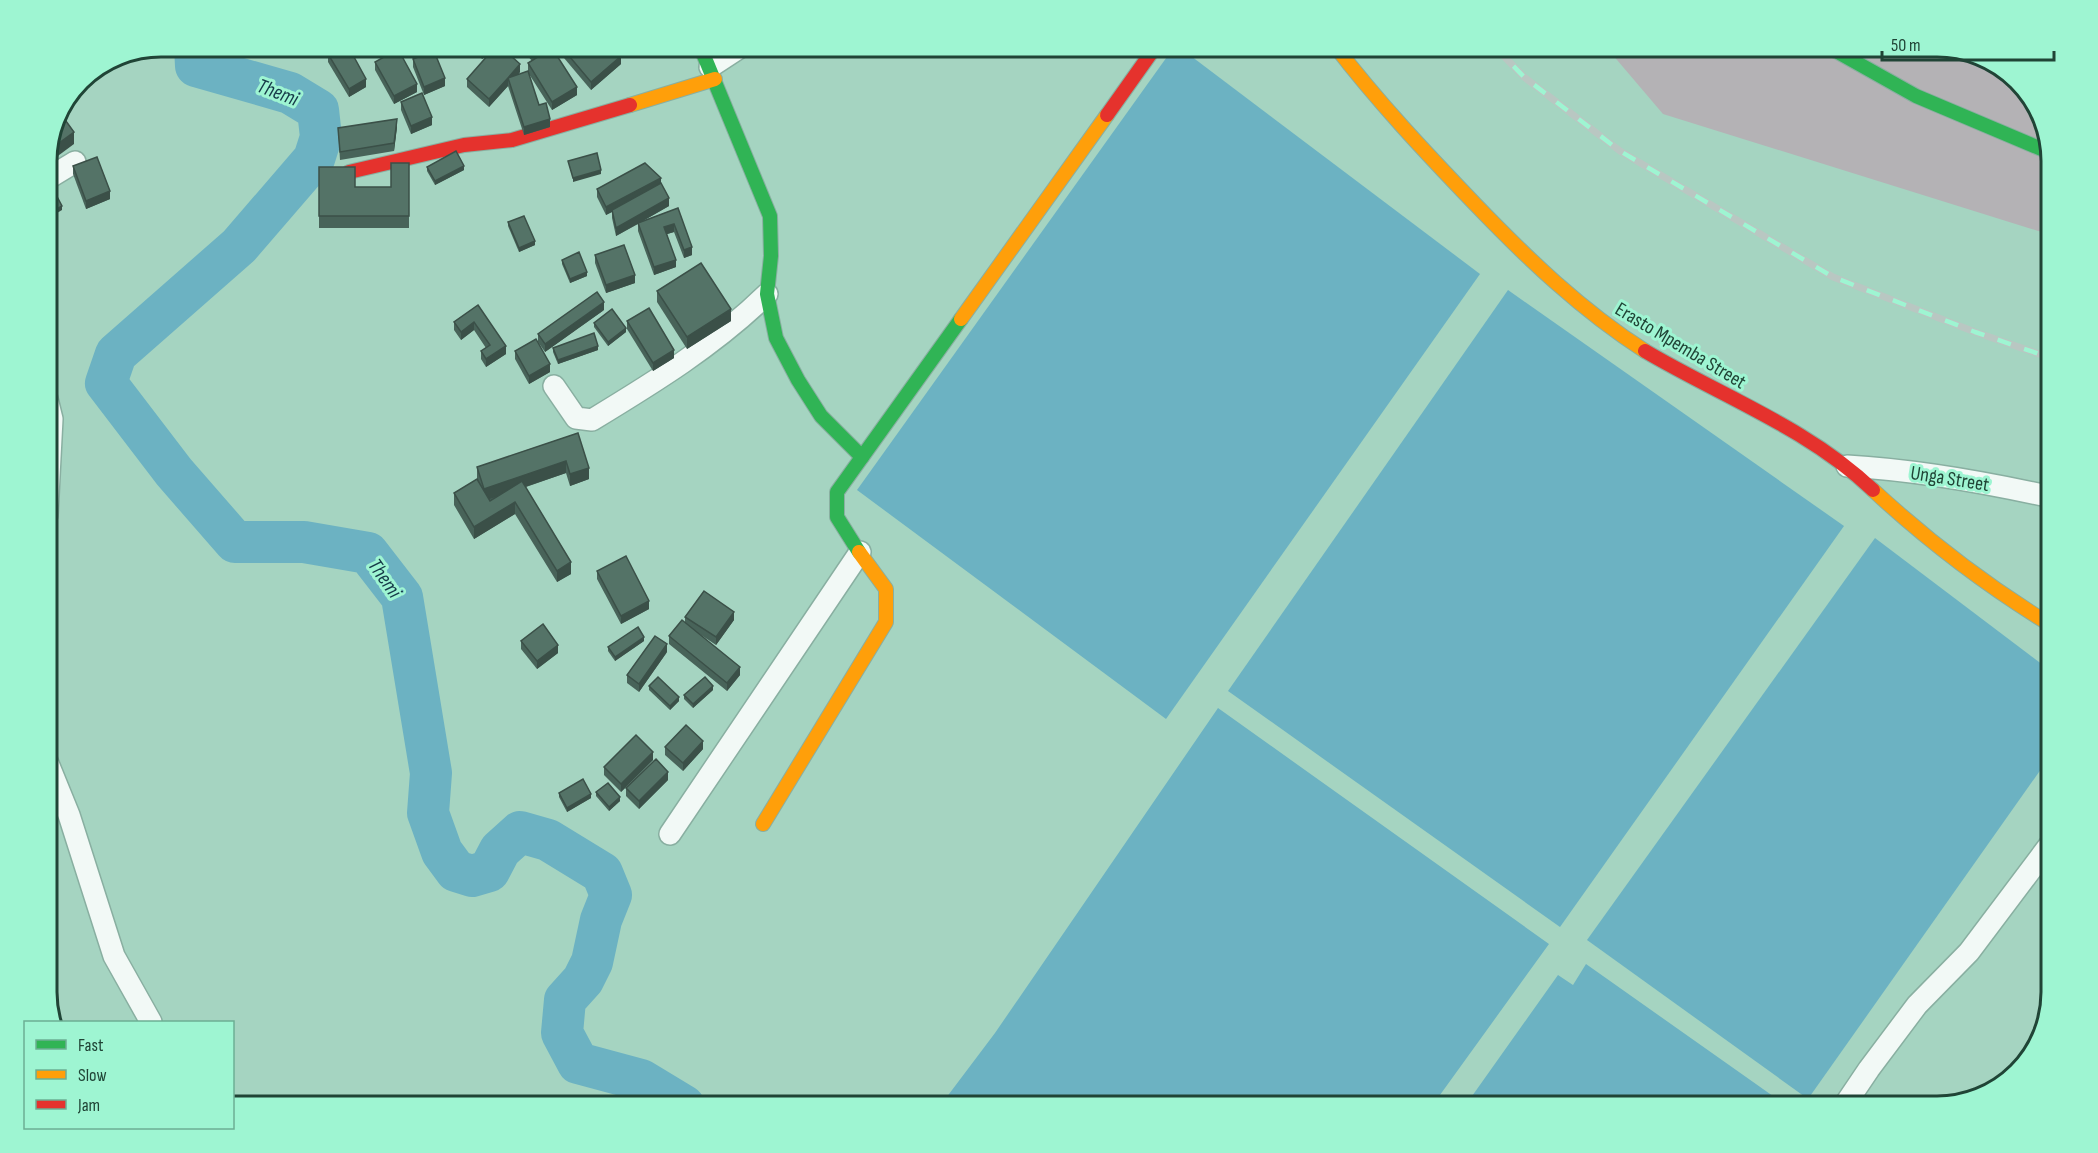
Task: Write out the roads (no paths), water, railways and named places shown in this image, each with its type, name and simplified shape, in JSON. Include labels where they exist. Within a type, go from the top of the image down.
[{"type":"street","points":[[705,57],[770,216],[771,256],[767,294],[776,338],[798,380],[821,416],[862,457]]},
{"type":"street","points":[[350,172],[464,146],[512,140],[712,73],[730,57]]},
{"type":"street","points":[[763,824],[886,622],[886,589],[846,534],[837,517],[837,492],[1148,57]]},
{"type":"street","name":"Erasto Mpemba Street","points":[[1344,57],[1366,86],[1462,191],[1567,293],[1641,348],[1791,431],[1847,466],[1905,520],[1943,551],[2041,618]]},
{"type":"street","points":[[1847,57],[1916,96],[2040,148]]},
{"type":"street","points":[[57,172],[75,162]]},
{"type":"street","points":[[554,386],[576,418],[592,420],[687,361],[747,314],[767,294]]},
{"type":"street","name":"Unga Street","points":[[1847,466],[1950,477],[2041,495]]},
{"type":"street","points":[[670,834],[860,552]]},
{"type":"street","points":[[57,787],[69,815],[114,956],[150,1021]]},
{"type":"street","points":[[1851,1096],[1917,1005],[1969,951],[2041,856]]},
{"type":"water","points":[[1167,57],[1192,57],[1480,274],[1166,719],[857,490]]},
{"type":"water","points":[[1508,290],[1844,526],[1560,927],[1228,691]]},
{"type":"water","points":[[1875,538],[2041,663],[2041,769],[1810,1096],[1804,1096],[1587,940]]},
{"type":"water","points":[[1218,708],[1549,944],[1439,1096],[948,1096],[995,1033]]},
{"type":"water","points":[[1586,964],[1773,1096],[1472,1096],[1558,975],[1573,985]]},
{"type":"waterway","name":"Themi","points":[[196,57],[196,66],[290,93],[318,110],[321,137],[314,159],[239,246],[116,354],[106,383],[174,472],[235,542],[304,542],[368,553],[402,597],[431,773],[428,813],[442,852],[456,871],[472,876],[489,871],[500,850],[520,832],[548,840],[602,873],[611,895],[601,920],[592,962],[583,980],[565,1000],[562,1033],[578,1063],[641,1080],[667,1096]]},
{"type":"railway","points":[[1505,57],[1524,77],[1620,151],[1833,277],[1975,332],[2041,355]]}]
